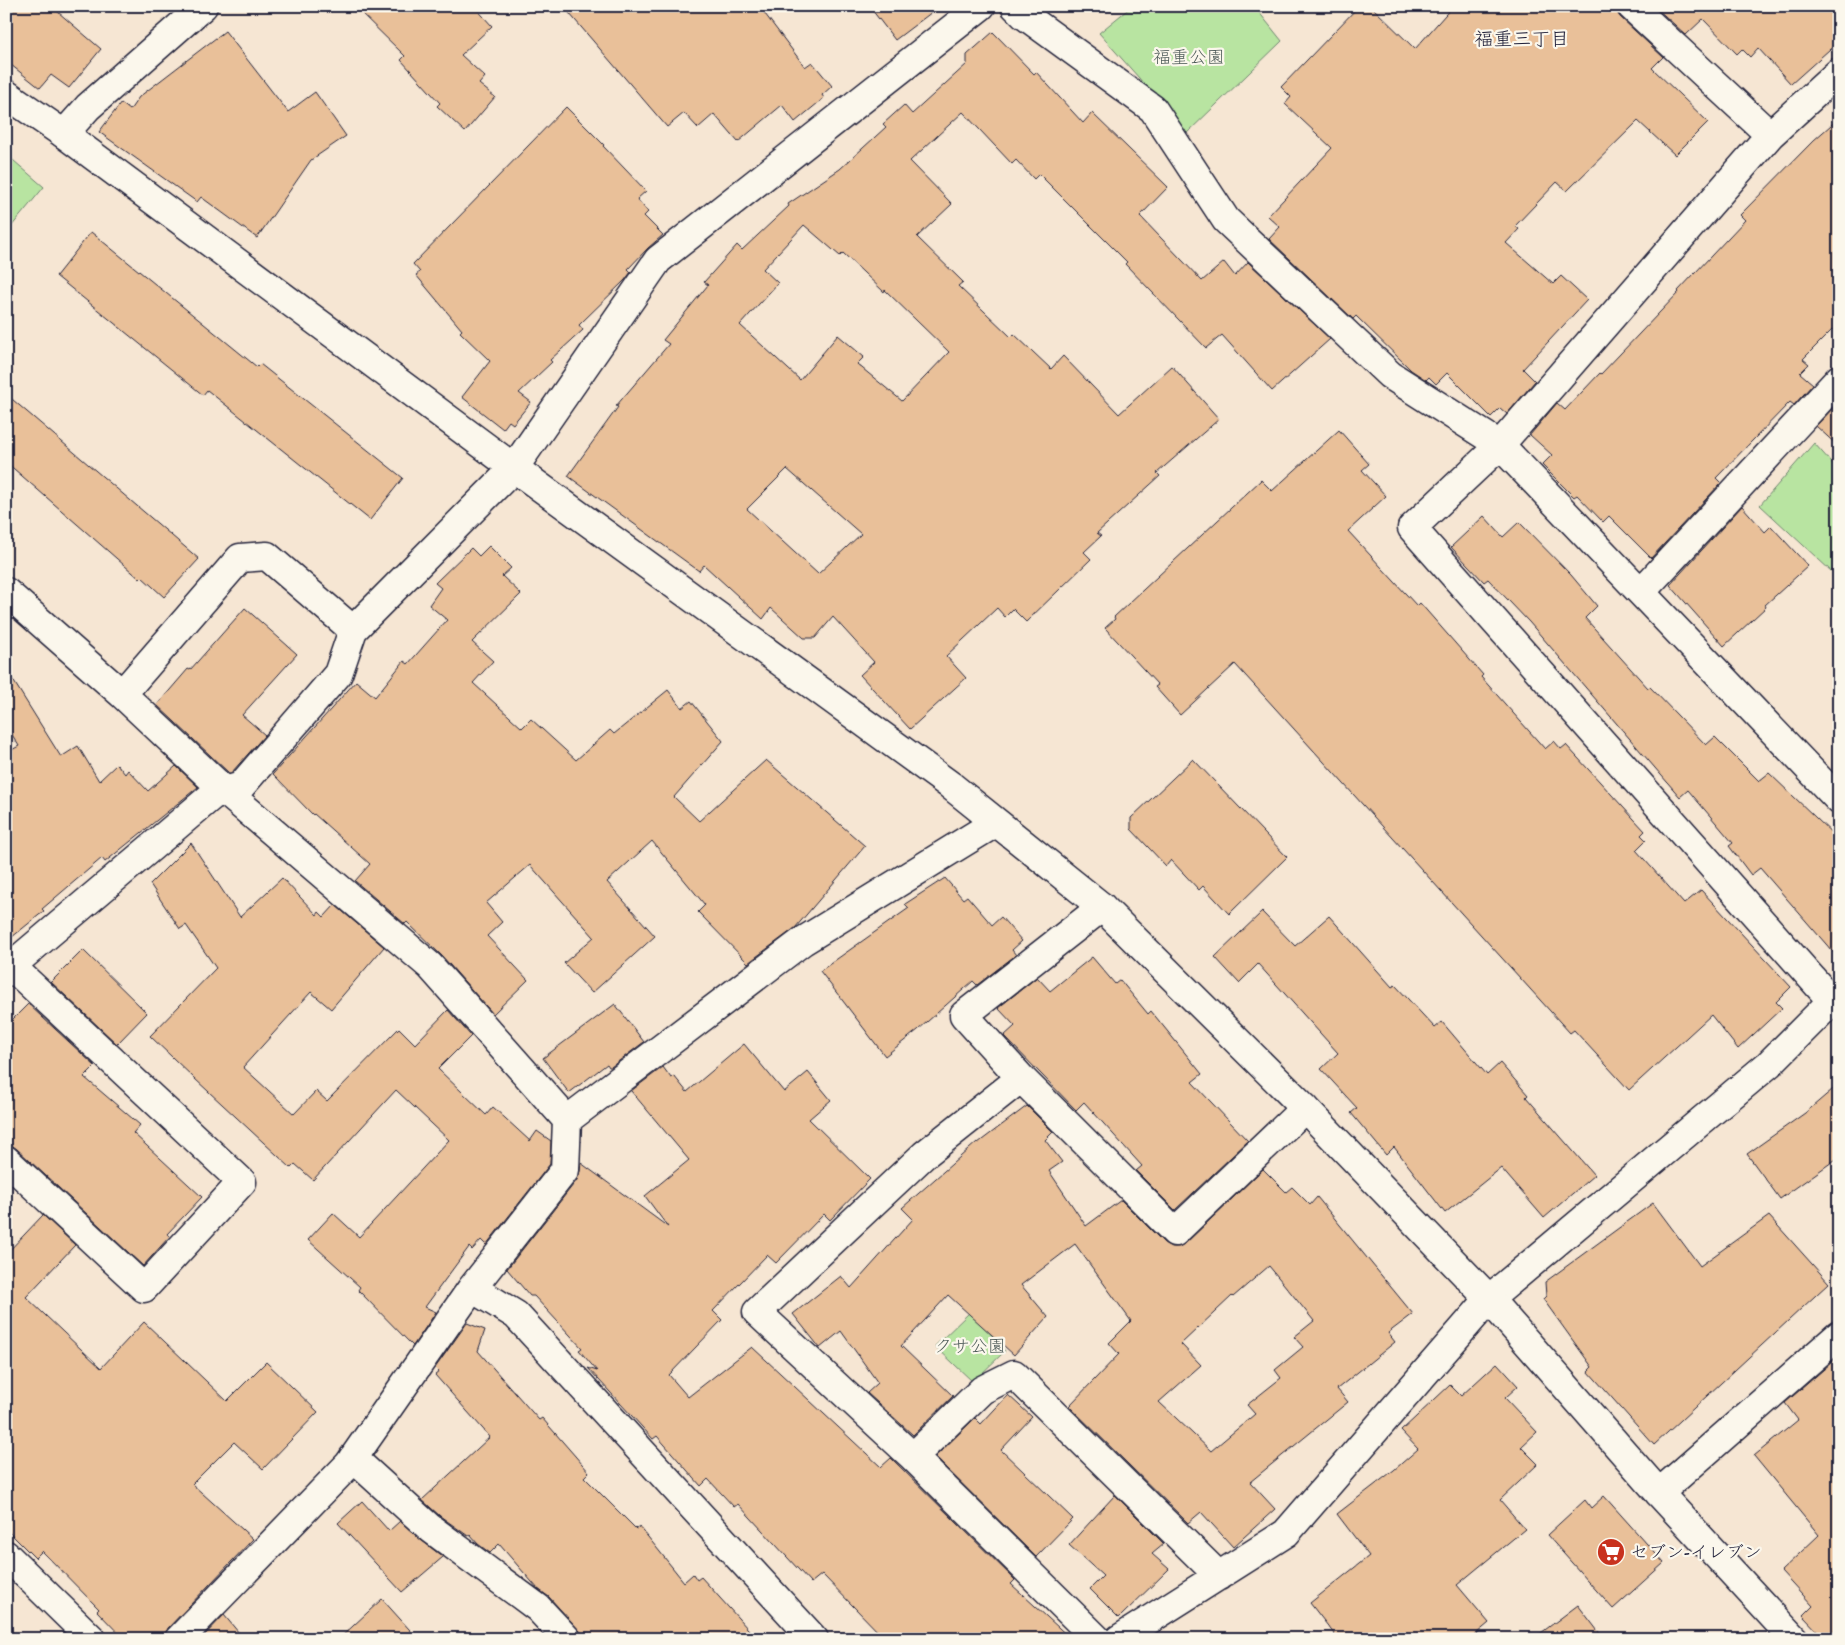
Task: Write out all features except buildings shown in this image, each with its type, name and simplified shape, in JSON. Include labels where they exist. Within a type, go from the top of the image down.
[{"type":"street","points":[[64,134],[88,107],[203,6]]},
{"type":"street","points":[[6,1160],[144,1288],[242,1182],[8,969],[213,795],[241,786],[338,674],[353,630],[514,468],[658,260],[981,6]]},
{"type":"street","points":[[1015,6],[1024,15],[1153,109],[1226,220],[1390,375],[1500,445],[1839,800]]},
{"type":"street","points":[[1631,6],[1770,135]]},
{"type":"street","points":[[1119,1639],[1286,1533],[1489,1299],[1769,1064],[1836,997],[1412,528],[1500,445],[1770,135],[1839,72]]},
{"type":"street","points":[[6,94],[64,134],[514,468],[950,785],[1102,907],[1305,1108],[1489,1299],[1659,1493],[1794,1639]]},
{"type":"street","points":[[1641,592],[1839,379]]},
{"type":"street","points":[[122,694],[240,558],[267,556],[353,630]]},
{"type":"street","points":[[6,592],[122,694],[225,791],[430,966],[567,1120],[565,1170],[472,1288],[354,1458],[179,1639]]},
{"type":"street","points":[[567,1120],[803,941],[995,822]]},
{"type":"street","points":[[1102,907],[964,1016],[1021,1078],[1176,1232],[1305,1108]]},
{"type":"street","points":[[1021,1078],[924,1155],[757,1312],[913,1457],[1097,1639]]},
{"type":"street","points":[[472,1288],[516,1315],[814,1639]]},
{"type":"street","points":[[1659,1493],[1839,1335]]},
{"type":"street","points":[[913,1457],[982,1390],[1014,1374],[1219,1576]]},
{"type":"street","points":[[354,1458],[430,1528],[538,1608],[567,1639]]},
{"type":"street","points":[[6,1555],[92,1639]]},
{"type":"green space","name":"福重公園","points":[[1132,6],[1254,6],[1282,41],[1184,136],[1139,78],[1099,33]]},
{"type":"green space","points":[[6,154],[44,187],[6,233]]},
{"type":"green space","points":[[1814,443],[1839,471],[1839,565],[1831,571],[1760,505]]},
{"type":"green space","name":"クサ公園","points":[[971,1311],[1005,1351],[973,1382],[935,1346]]},
{"type":"place","name":"セブン-イレブン","points":[[1611,1552]]},
{"type":"district","name":"福重三丁目","points":[[1522,38]]}]
